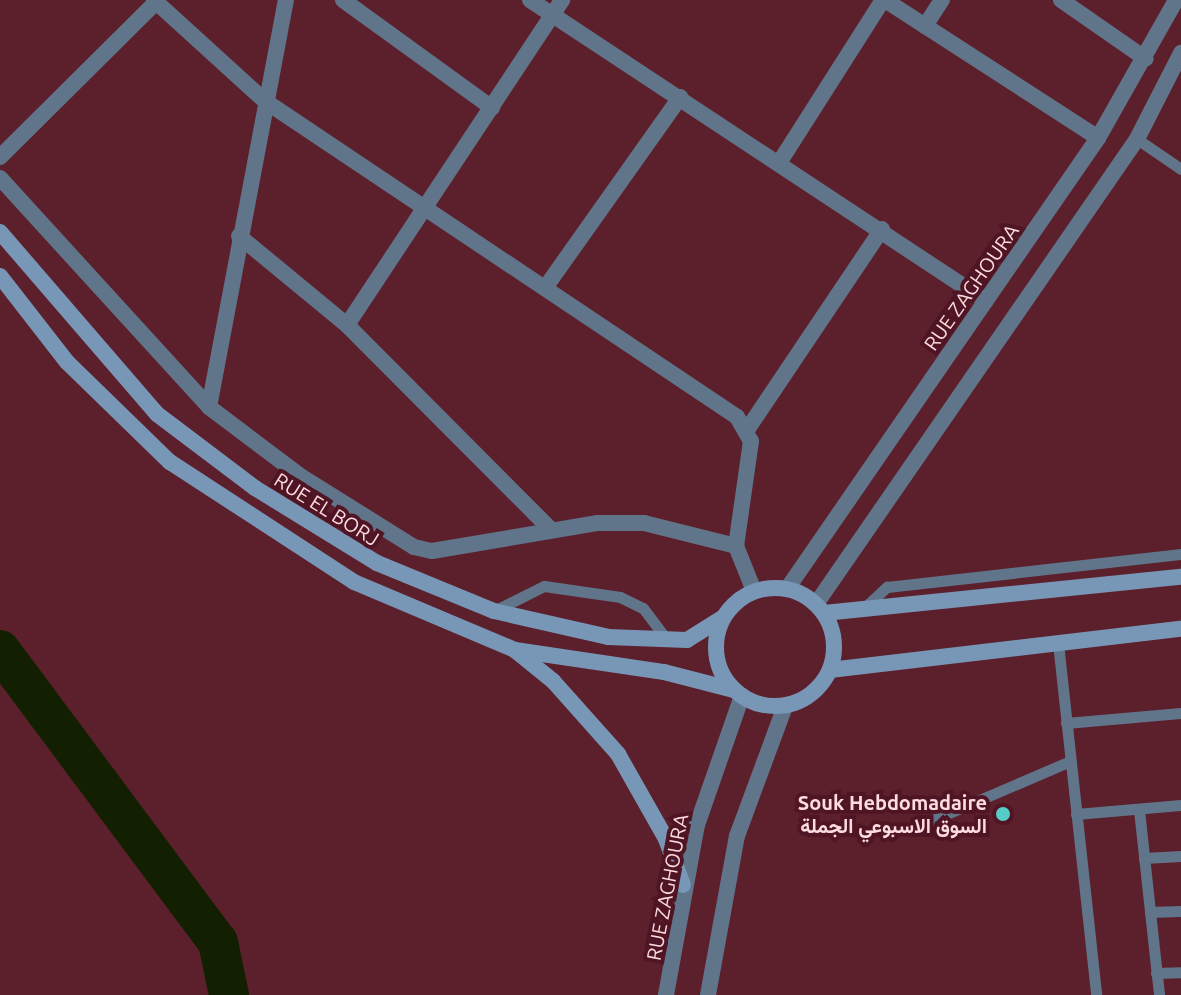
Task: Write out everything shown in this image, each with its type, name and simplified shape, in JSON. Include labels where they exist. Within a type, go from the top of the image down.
[{"type":"main road","name":"RUE EL BORJ","points":[[0,232],[128,385],[189,441],[377,563],[494,611],[608,637],[687,640],[722,618]]},
{"type":"main road","points":[[0,276],[106,403],[204,488],[354,582],[515,650],[664,672],[785,706],[812,693],[830,670],[834,641],[820,608]]},
{"type":"main road","points":[[738,693],[716,656],[722,618],[754,591],[787,589],[820,608],[863,609],[1181,577]]},
{"type":"main road","points":[[830,670],[1181,629]]},
{"type":"main road","points":[[515,650],[562,690],[618,754],[650,806],[683,885]]},
{"type":"street","points":[[209,407],[286,0]]},
{"type":"street","points":[[343,0],[492,108]]},
{"type":"street","points":[[530,0],[558,7],[680,97],[986,301]]},
{"type":"street","points":[[779,163],[884,0],[1098,138]]},
{"type":"street","points":[[925,26],[942,0]]},
{"type":"street","points":[[1061,0],[1146,59]]},
{"type":"street","name":"RUE ZAGHOURA","points":[[787,589],[1098,138],[1146,59],[1176,0]]},
{"type":"street","points":[[0,157],[155,1],[265,101],[724,406],[747,430]]},
{"type":"street","points":[[347,325],[422,207],[558,7]]},
{"type":"street","points":[[820,608],[1137,139],[1181,53]]},
{"type":"street","points":[[545,288],[680,97]]},
{"type":"street","points":[[0,178],[209,407],[302,477],[414,547],[432,551],[550,529],[644,523],[736,546]]},
{"type":"street","points":[[754,591],[736,546],[749,489],[747,430],[882,229]]},
{"type":"street","points":[[239,236],[347,325],[550,529]]},
{"type":"street","name":"RUE ZAGHOURA","points":[[666,995],[683,885],[738,693]]},
{"type":"street","points":[[708,995],[737,836],[785,706]]},
{"type":"lane","points":[[1137,139],[1181,169]]},
{"type":"lane","points":[[863,609],[887,587],[1181,554]]},
{"type":"lane","points":[[494,611],[544,586],[620,597],[643,608],[667,640]]},
{"type":"lane","points":[[1058,643],[1096,995]]},
{"type":"lane","points":[[1066,723],[1181,713]]},
{"type":"lane","points":[[914,828],[1070,761]]},
{"type":"lane","points":[[1076,814],[1181,805]]},
{"type":"lane","points":[[1139,810],[1159,995]]},
{"type":"lane","points":[[1144,858],[1181,856]]},
{"type":"lane","points":[[1150,912],[1181,911]]},
{"type":"lane","points":[[1156,973],[1181,972]]},
{"type":"waterway","points":[[0,650],[218,942],[229,995]]},
{"type":"place","name":"Souk Hebdomadaire السوق الاسبوعي الجملة","points":[[1003,814]]}]
